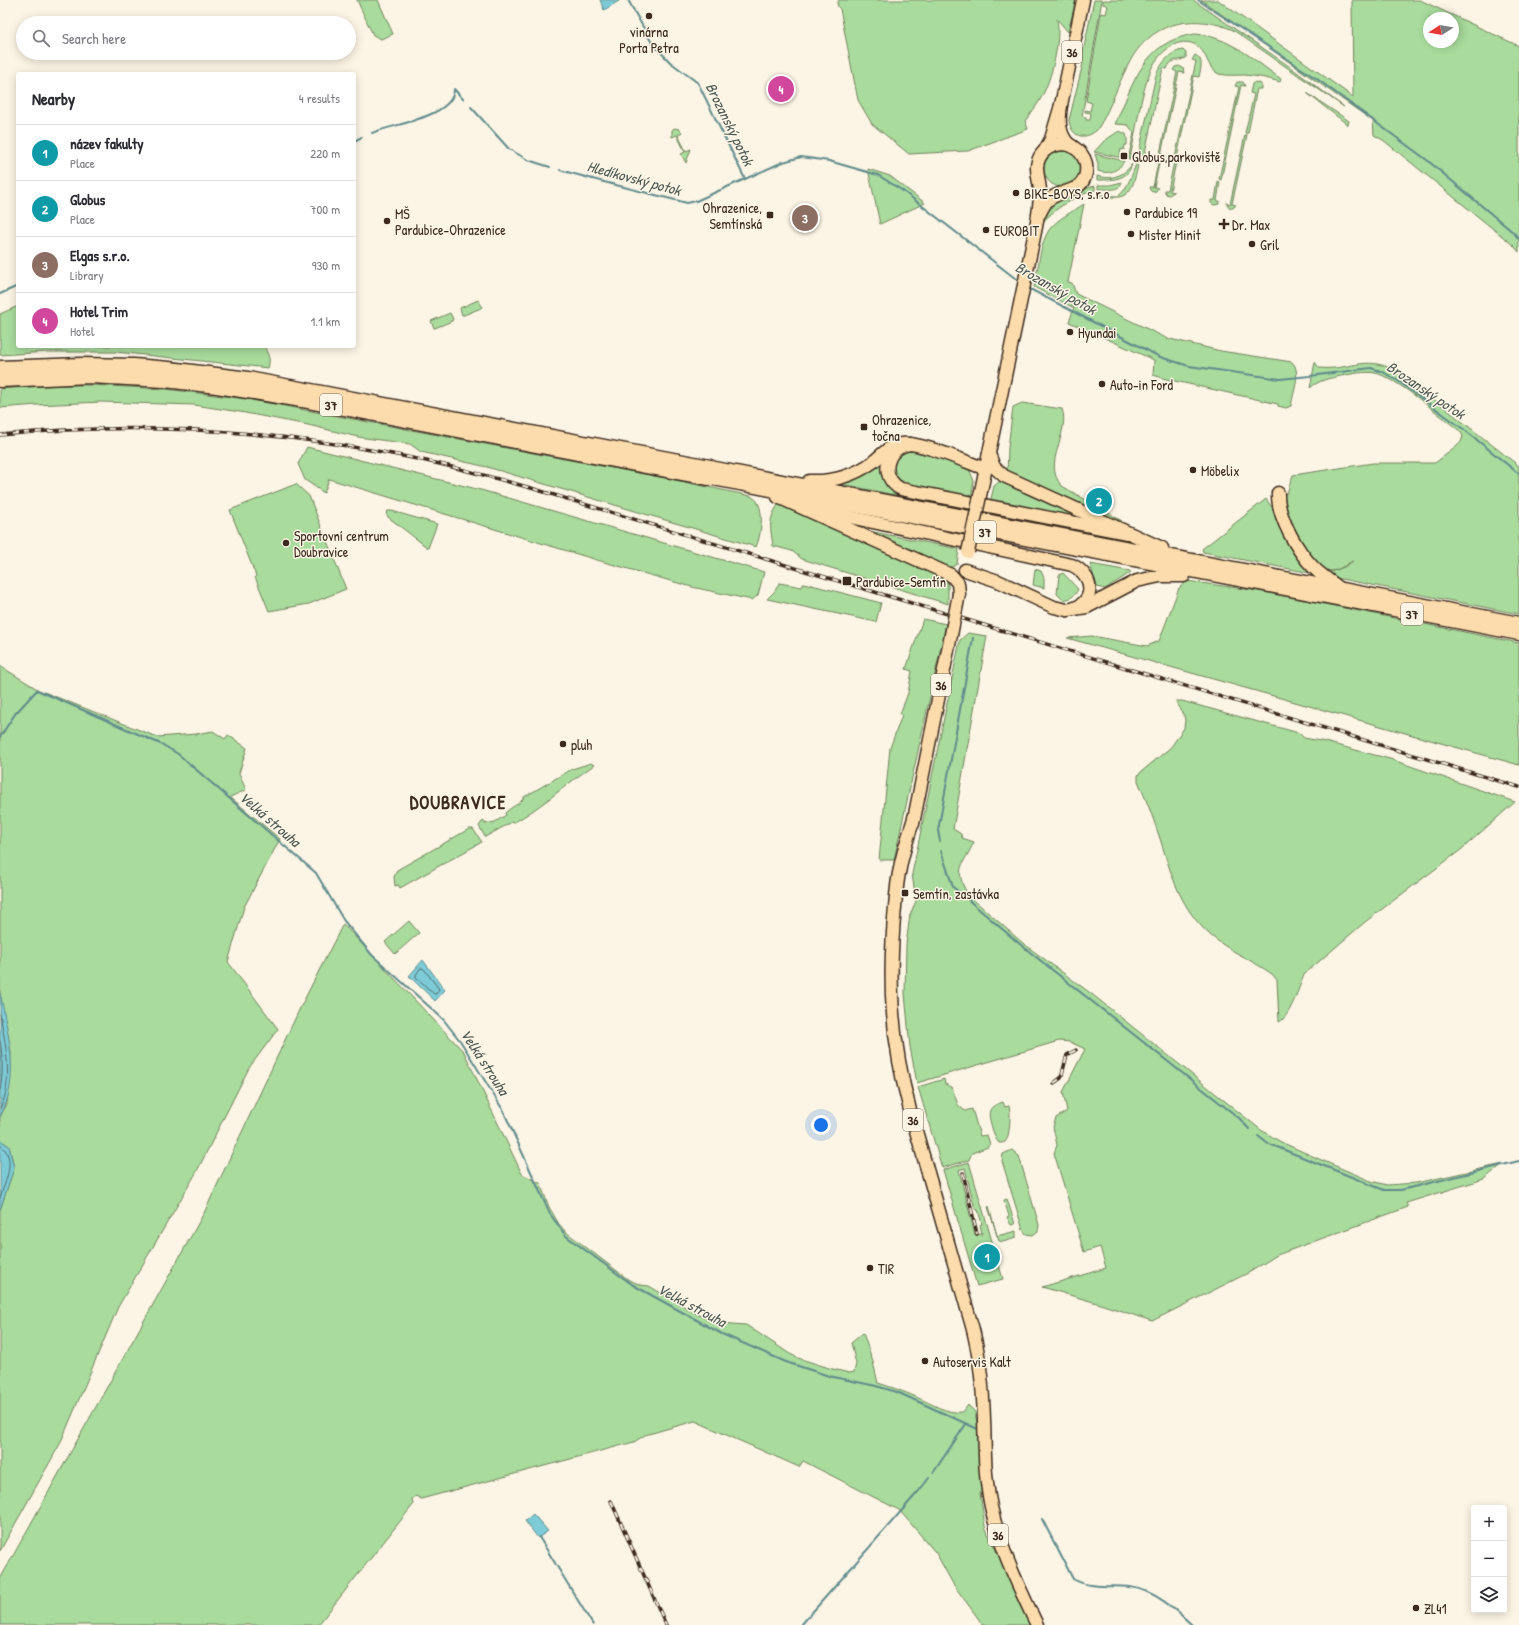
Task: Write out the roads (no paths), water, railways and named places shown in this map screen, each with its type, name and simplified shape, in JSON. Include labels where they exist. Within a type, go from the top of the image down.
[{"type":"highway","name":"37","points":[[0,368],[73,365],[134,366],[248,379],[709,473]]},
{"type":"highway","name":"37","points":[[0,380],[90,376],[165,380],[217,386],[709,473]]},
{"type":"main road","name":"36","points":[[1037,1625],[1009,1564],[993,1516],[987,1484],[981,1371],[975,1337],[901,1074],[891,992],[892,944],[900,868],[914,818],[1039,215],[1045,203],[1052,197],[1069,192],[1076,188],[1081,183],[1086,169],[1083,156],[1078,149],[1072,146],[1065,139],[1061,132],[1059,119],[1083,0]]},
{"type":"main road","name":"36","points":[[1036,227],[1040,193],[1038,161],[1051,139],[1061,105]]},
{"type":"main road","points":[[1045,150],[1057,144],[1072,146]]},
{"type":"main road","points":[[1038,173],[1042,182],[1049,189],[1057,192],[1069,192]]},
{"type":"main road","points":[[757,482],[819,481],[834,479],[860,470],[894,446],[901,444],[922,446],[986,469]]},
{"type":"main road","points":[[911,444],[904,444],[897,448],[891,454],[888,462],[887,468],[889,479],[900,489],[1127,533]]},
{"type":"main road","points":[[968,463],[981,459],[990,448]]},
{"type":"main road","points":[[990,448],[992,463],[995,469],[1002,475],[1127,533],[1190,559]]},
{"type":"main road","name":"37","points":[[709,473],[1190,559],[1519,623]]},
{"type":"main road","points":[[757,482],[803,507],[951,575],[958,584],[960,594]]},
{"type":"main road","name":"37","points":[[757,482],[1215,576],[1519,634]]},
{"type":"main road","points":[[1278,493],[1281,513],[1299,550],[1315,569],[1341,589]]},
{"type":"main road","points":[[803,507],[1072,566],[1080,570],[1086,577],[1089,585],[1089,593],[1083,605],[1078,608],[1067,610]]},
{"type":"main road","points":[[965,570],[998,581],[1054,607],[1067,610],[1076,610],[1086,607],[1130,584],[1145,579],[1168,576],[1215,576]]},
{"type":"water","points":[[600,0],[618,0],[619,1],[604,10]]},
{"type":"water","points":[[423,960],[445,990],[435,1001],[409,976]]},
{"type":"water","points":[[0,993],[9,1040],[11,1071],[10,1087],[0,1117]]},
{"type":"water","points":[[0,1140],[9,1146],[14,1168],[0,1210]]},
{"type":"water","points":[[533,1514],[548,1531],[538,1538],[525,1521]]},
{"type":"waterway","name":"Brozanský potok","points":[[628,0],[652,43],[670,62],[698,83],[745,179],[783,162],[801,157],[829,161],[878,175],[903,191],[1020,282]]},
{"type":"waterway","points":[[1198,0],[1317,79],[1427,160],[1514,233],[1519,239]]},
{"type":"waterway","name":"Hledíkovský potok","points":[[372,133],[407,123],[434,113],[451,99],[454,89],[463,99]]},
{"type":"waterway","name":"Hledíkovský potok","points":[[471,107],[509,149],[528,160],[550,167]]},
{"type":"waterway","name":"Hledíkovský potok","points":[[356,140],[362,137]]},
{"type":"waterway","name":"Hledíkovský potok","points":[[560,170],[687,203],[696,201],[745,179]]},
{"type":"waterway","name":"Hledíkovský potok","points":[[0,294],[16,287]]},
{"type":"waterway","name":"Brozanský potok","points":[[1028,288],[1160,357],[1189,366],[1280,379],[1371,368],[1383,372],[1398,381],[1466,431],[1519,474]]},
{"type":"waterway","points":[[940,841],[938,831],[973,638]]},
{"type":"waterway","name":"Velká strouha","points":[[0,737],[15,714],[37,690],[163,745],[178,754],[316,873],[344,921],[372,955],[443,1019],[461,1042],[503,1110],[550,1214],[566,1236],[633,1285],[722,1334],[786,1362],[829,1376],[897,1392],[980,1430]]},
{"type":"waterway","points":[[941,851],[953,887],[1021,945],[1239,1118],[1249,1129]]},
{"type":"waterway","points":[[1258,1136],[1267,1143],[1384,1190],[1401,1190],[1519,1161]]},
{"type":"waterway","points":[[933,1473],[966,1424]]},
{"type":"waterway","points":[[801,1625],[929,1478]]},
{"type":"waterway","name":"Velká strouha","points":[[1042,1519],[1073,1579],[1086,1584],[1130,1587],[1147,1592],[1164,1601],[1192,1625]]},
{"type":"waterway","points":[[539,1537],[593,1625]]},
{"type":"railway","points":[[0,435],[106,429],[212,431],[317,441],[436,463],[531,488],[1519,787]]},
{"type":"railway","points":[[1054,1083],[1061,1078],[1067,1055],[1076,1050]]},
{"type":"railway","points":[[963,1173],[977,1234]]},
{"type":"railway","points":[[611,1501],[666,1625]]},
{"type":"place","name":"vinárna Porta Petra","points":[[649,16]]},
{"type":"place","name":"Hotel Trim","points":[[781,89]]},
{"type":"place","name":"Globus,parkoviště","points":[[1124,156]]},
{"type":"place","name":"BIKE-BOYS, s.r.o","points":[[1016,193]]},
{"type":"place","name":"Pardubice 19","points":[[1127,212]]},
{"type":"place","name":"Ohrazenice, Semtínská","points":[[770,215]]},
{"type":"place","name":"Elgas s.r.o.","points":[[805,218]]},
{"type":"place","name":"MŠ Pardubice-Ohrazenice","points":[[387,221]]},
{"type":"place","name":"Dr. Max","points":[[1224,224]]},
{"type":"place","name":"EUROBIT","points":[[986,230]]},
{"type":"place","name":"Mister Minit","points":[[1131,234]]},
{"type":"place","name":"Gril","points":[[1252,244]]},
{"type":"place","name":"Hyundai","points":[[1070,332]]},
{"type":"place","name":"Auto-in Ford","points":[[1102,384]]},
{"type":"place","name":"Ohrazenice, točna","points":[[864,427]]},
{"type":"place","name":"Möbelix","points":[[1193,470]]},
{"type":"place","name":"Globus","points":[[1099,501]]},
{"type":"place","name":"Sportovní centrum Doubravice","points":[[286,543]]},
{"type":"place","name":"Pardubice-Semtín","points":[[847,581]]},
{"type":"place","name":"pluh","points":[[563,744]]},
{"type":"place","name":"Semtín, zastávka","points":[[905,893]]},
{"type":"place","name":"název fakulty","points":[[987,1257]]},
{"type":"place","name":"TIR","points":[[870,1268]]},
{"type":"place","name":"Autoservis Kalt","points":[[925,1361]]},
{"type":"place","name":"ZL41","points":[[1416,1608]]},
{"type":"district","name":"DOUBRAVICE","points":[[458,802]]}]
